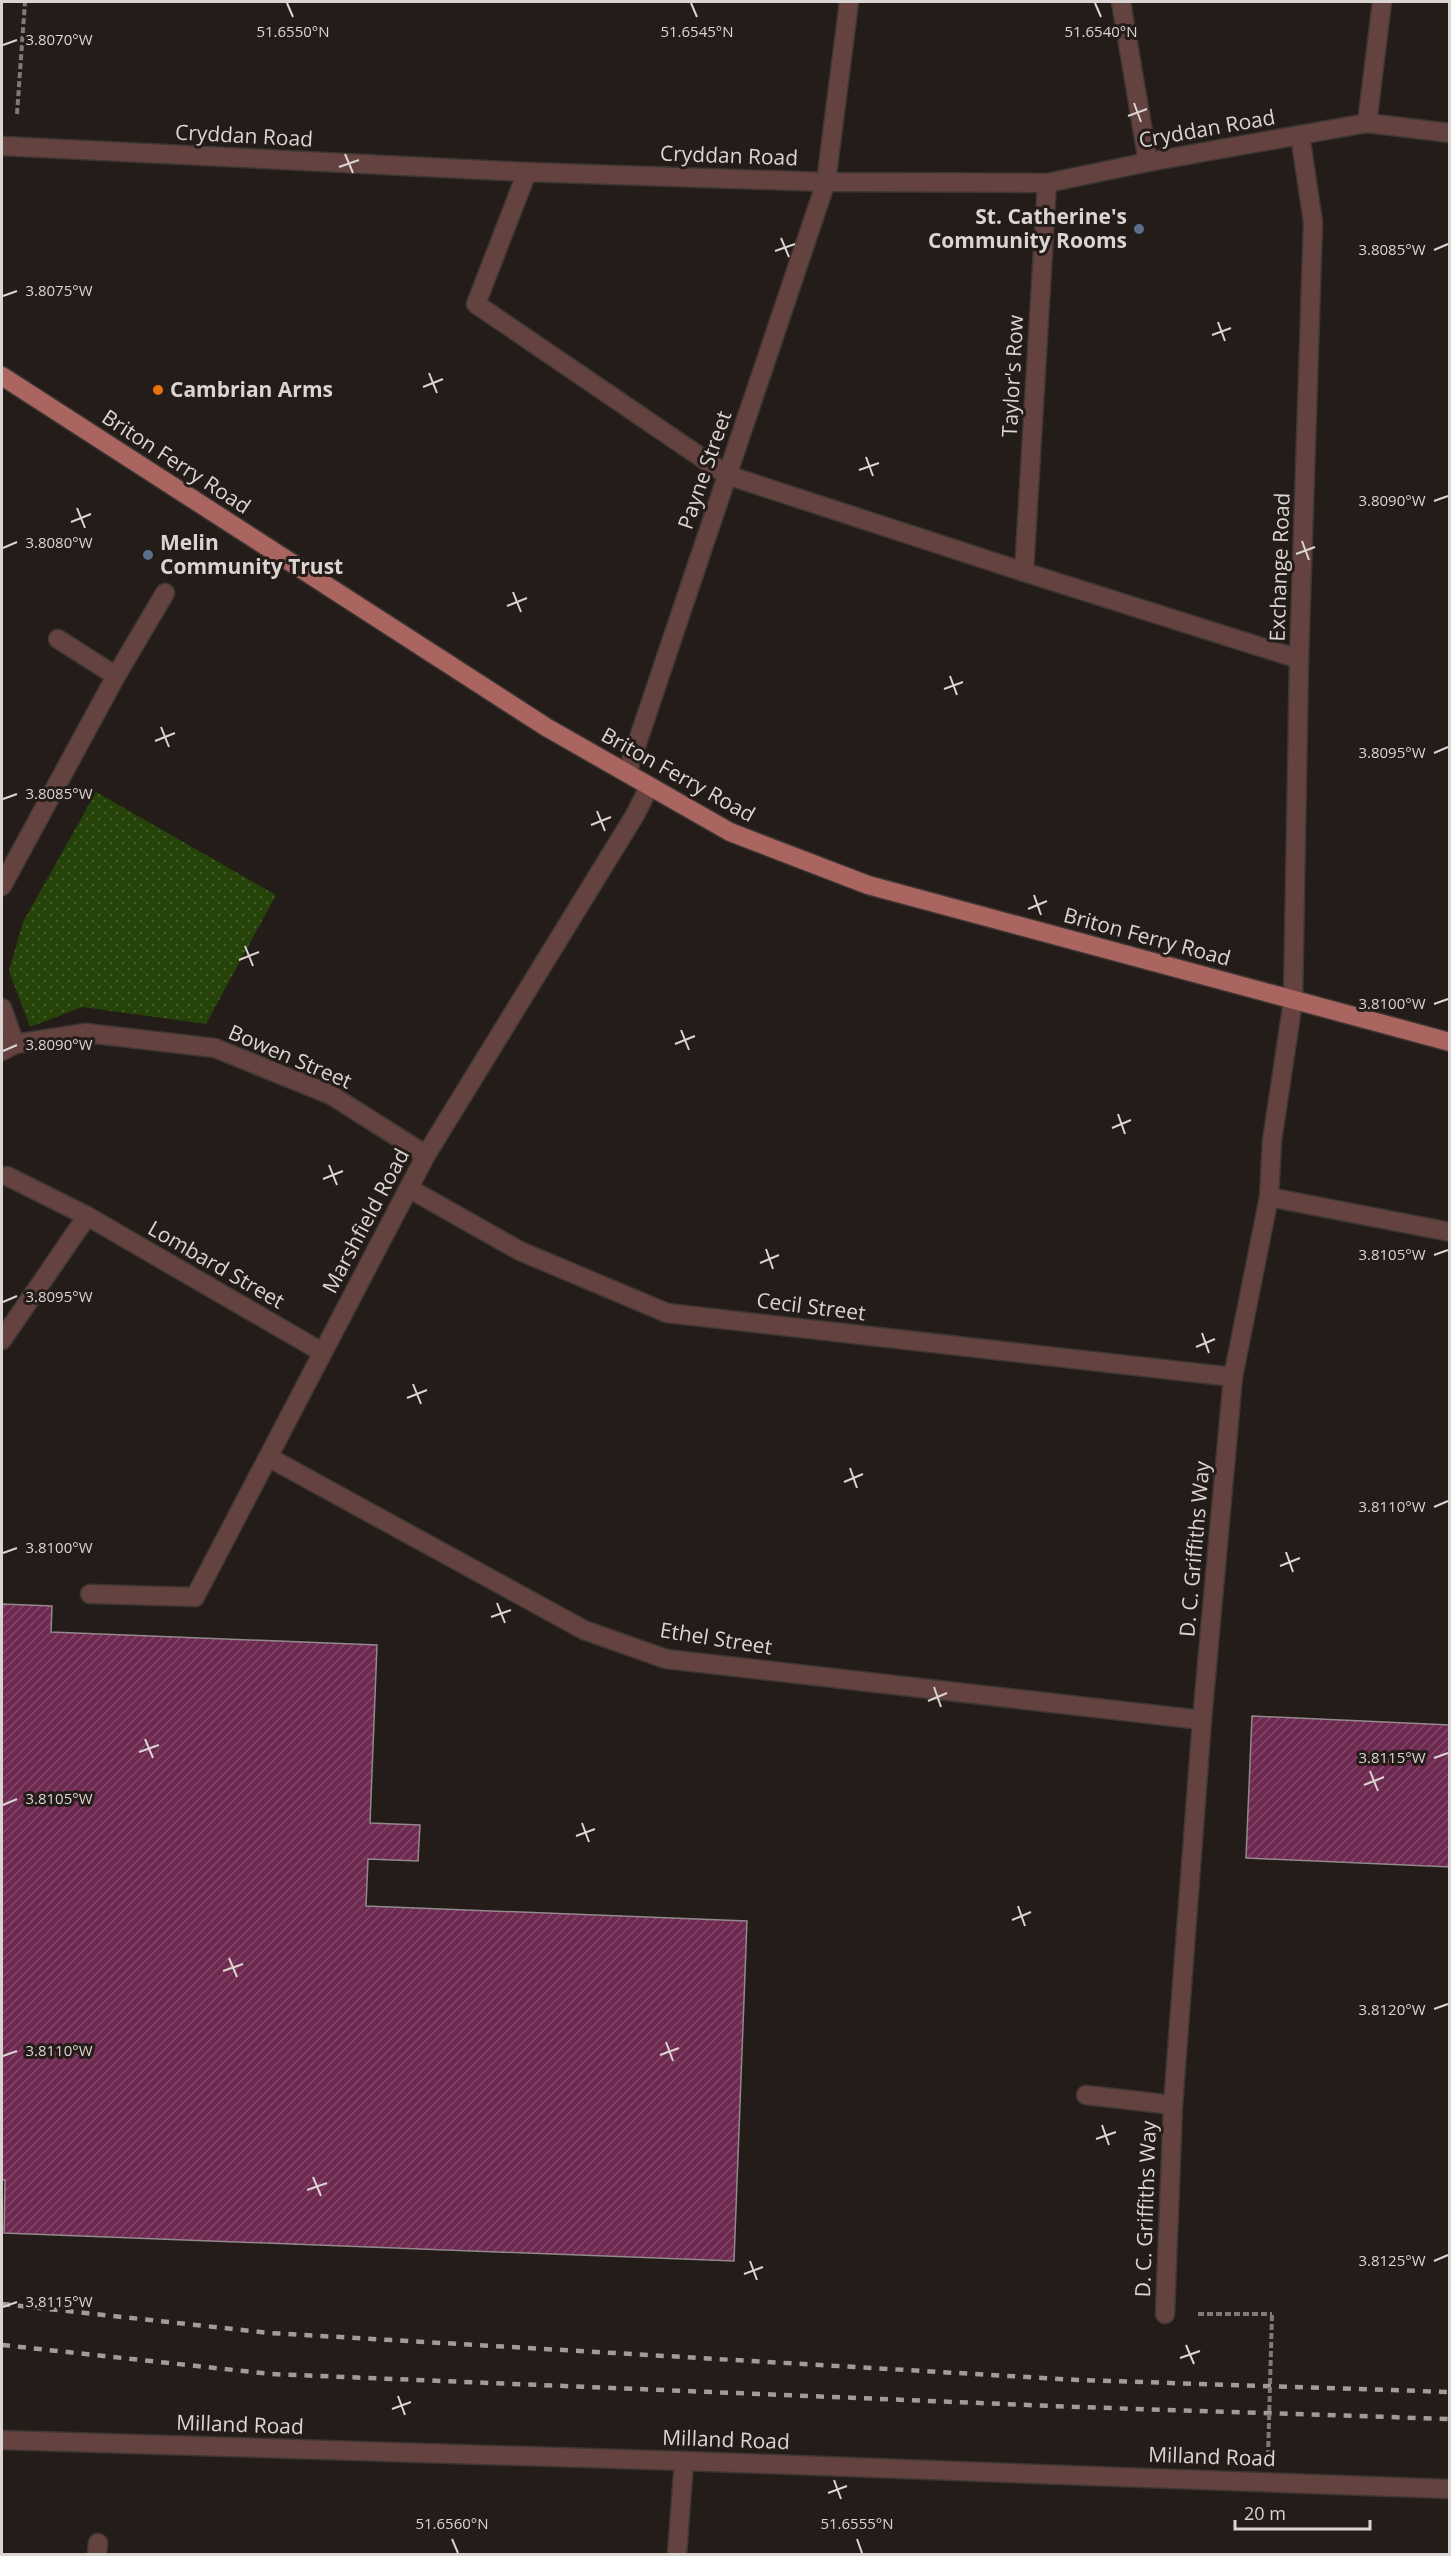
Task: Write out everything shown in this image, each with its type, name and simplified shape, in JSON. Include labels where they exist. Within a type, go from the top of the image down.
[{"type":"main road","name":"Briton Ferry Road","points":[[2,376],[546,728],[730,832],[868,885],[1449,1042]]},
{"type":"street","name":"Payne Street","points":[[627,773],[826,182],[849,2]]},
{"type":"street","points":[[1121,2],[1149,162]]},
{"type":"street","points":[[1367,123],[1382,2]]},
{"type":"street","name":"Cryddan Road","points":[[8,147],[527,172],[826,182],[1047,183],[1149,162],[1367,123],[1449,133]]},
{"type":"street","name":"Exchange Road","points":[[1293,1001],[1299,659],[1313,222],[1300,135]]},
{"type":"street","points":[[527,172],[476,304],[727,475],[1299,659]]},
{"type":"street","name":"Taylor's Row","points":[[1024,572],[1047,183]]},
{"type":"street","points":[[2,886],[116,676],[165,593]]},
{"type":"street","points":[[58,639],[116,676]]},
{"type":"street","name":"Marshfield Road","points":[[90,1594],[195,1597],[426,1155],[650,787]]},
{"type":"street","name":"D. C. Griffiths Way","points":[[1165,2314],[1173,2105],[1202,1720],[1233,1377],[1269,1197],[1272,1141],[1293,1001]]},
{"type":"street","name":"Bowen Street","points":[[2,1008],[8,1048],[86,1033],[216,1048],[331,1095],[426,1155]]},
{"type":"street","name":"Lombard Street","points":[[7,1176],[87,1216],[322,1352]]},
{"type":"street","name":"Cecil Street","points":[[410,1189],[520,1251],[667,1313],[1233,1377]]},
{"type":"street","points":[[1269,1197],[1449,1232]]},
{"type":"street","points":[[2,1340],[87,1216]]},
{"type":"street","name":"Ethel Street","points":[[268,1457],[584,1630],[666,1659],[1202,1720]]},
{"type":"street","name":"D. C. Griffiths Way","points":[[1086,2096],[1173,2105]]},
{"type":"street","name":"Milland Road","points":[[2,2440],[684,2461],[1449,2489]]},
{"type":"street","points":[[677,2554],[684,2461]]},
{"type":"path","points":[[8,147],[25,2]]},
{"type":"path","points":[[1165,2314],[1272,2314],[1268,2456]]},
{"type":"green space","points":[[96,792],[276,895],[206,1024],[82,1007],[30,1027],[9,971],[23,922]]},
{"type":"building","points":[[2,1604],[52,1606],[51,1632],[377,1645],[370,1823],[420,1825],[418,1861],[368,1859],[366,1906],[747,1921],[734,2261],[4,2233],[5,2180],[2,2180]]},
{"type":"building","points":[[1252,1716],[1450,1725],[1450,1867],[1246,1858]]},
{"type":"railway","points":[[2,2304],[270,2333],[1078,2380],[1450,2392]]},
{"type":"railway","points":[[2,2345],[271,2374],[1077,2407],[1450,2419]]},
{"type":"place","name":"St. Catherine's Community Rooms","points":[[1139,229]]},
{"type":"place","name":"Cambrian Arms","points":[[158,390]]},
{"type":"place","name":"Melin Community Trust","points":[[148,555]]}]
